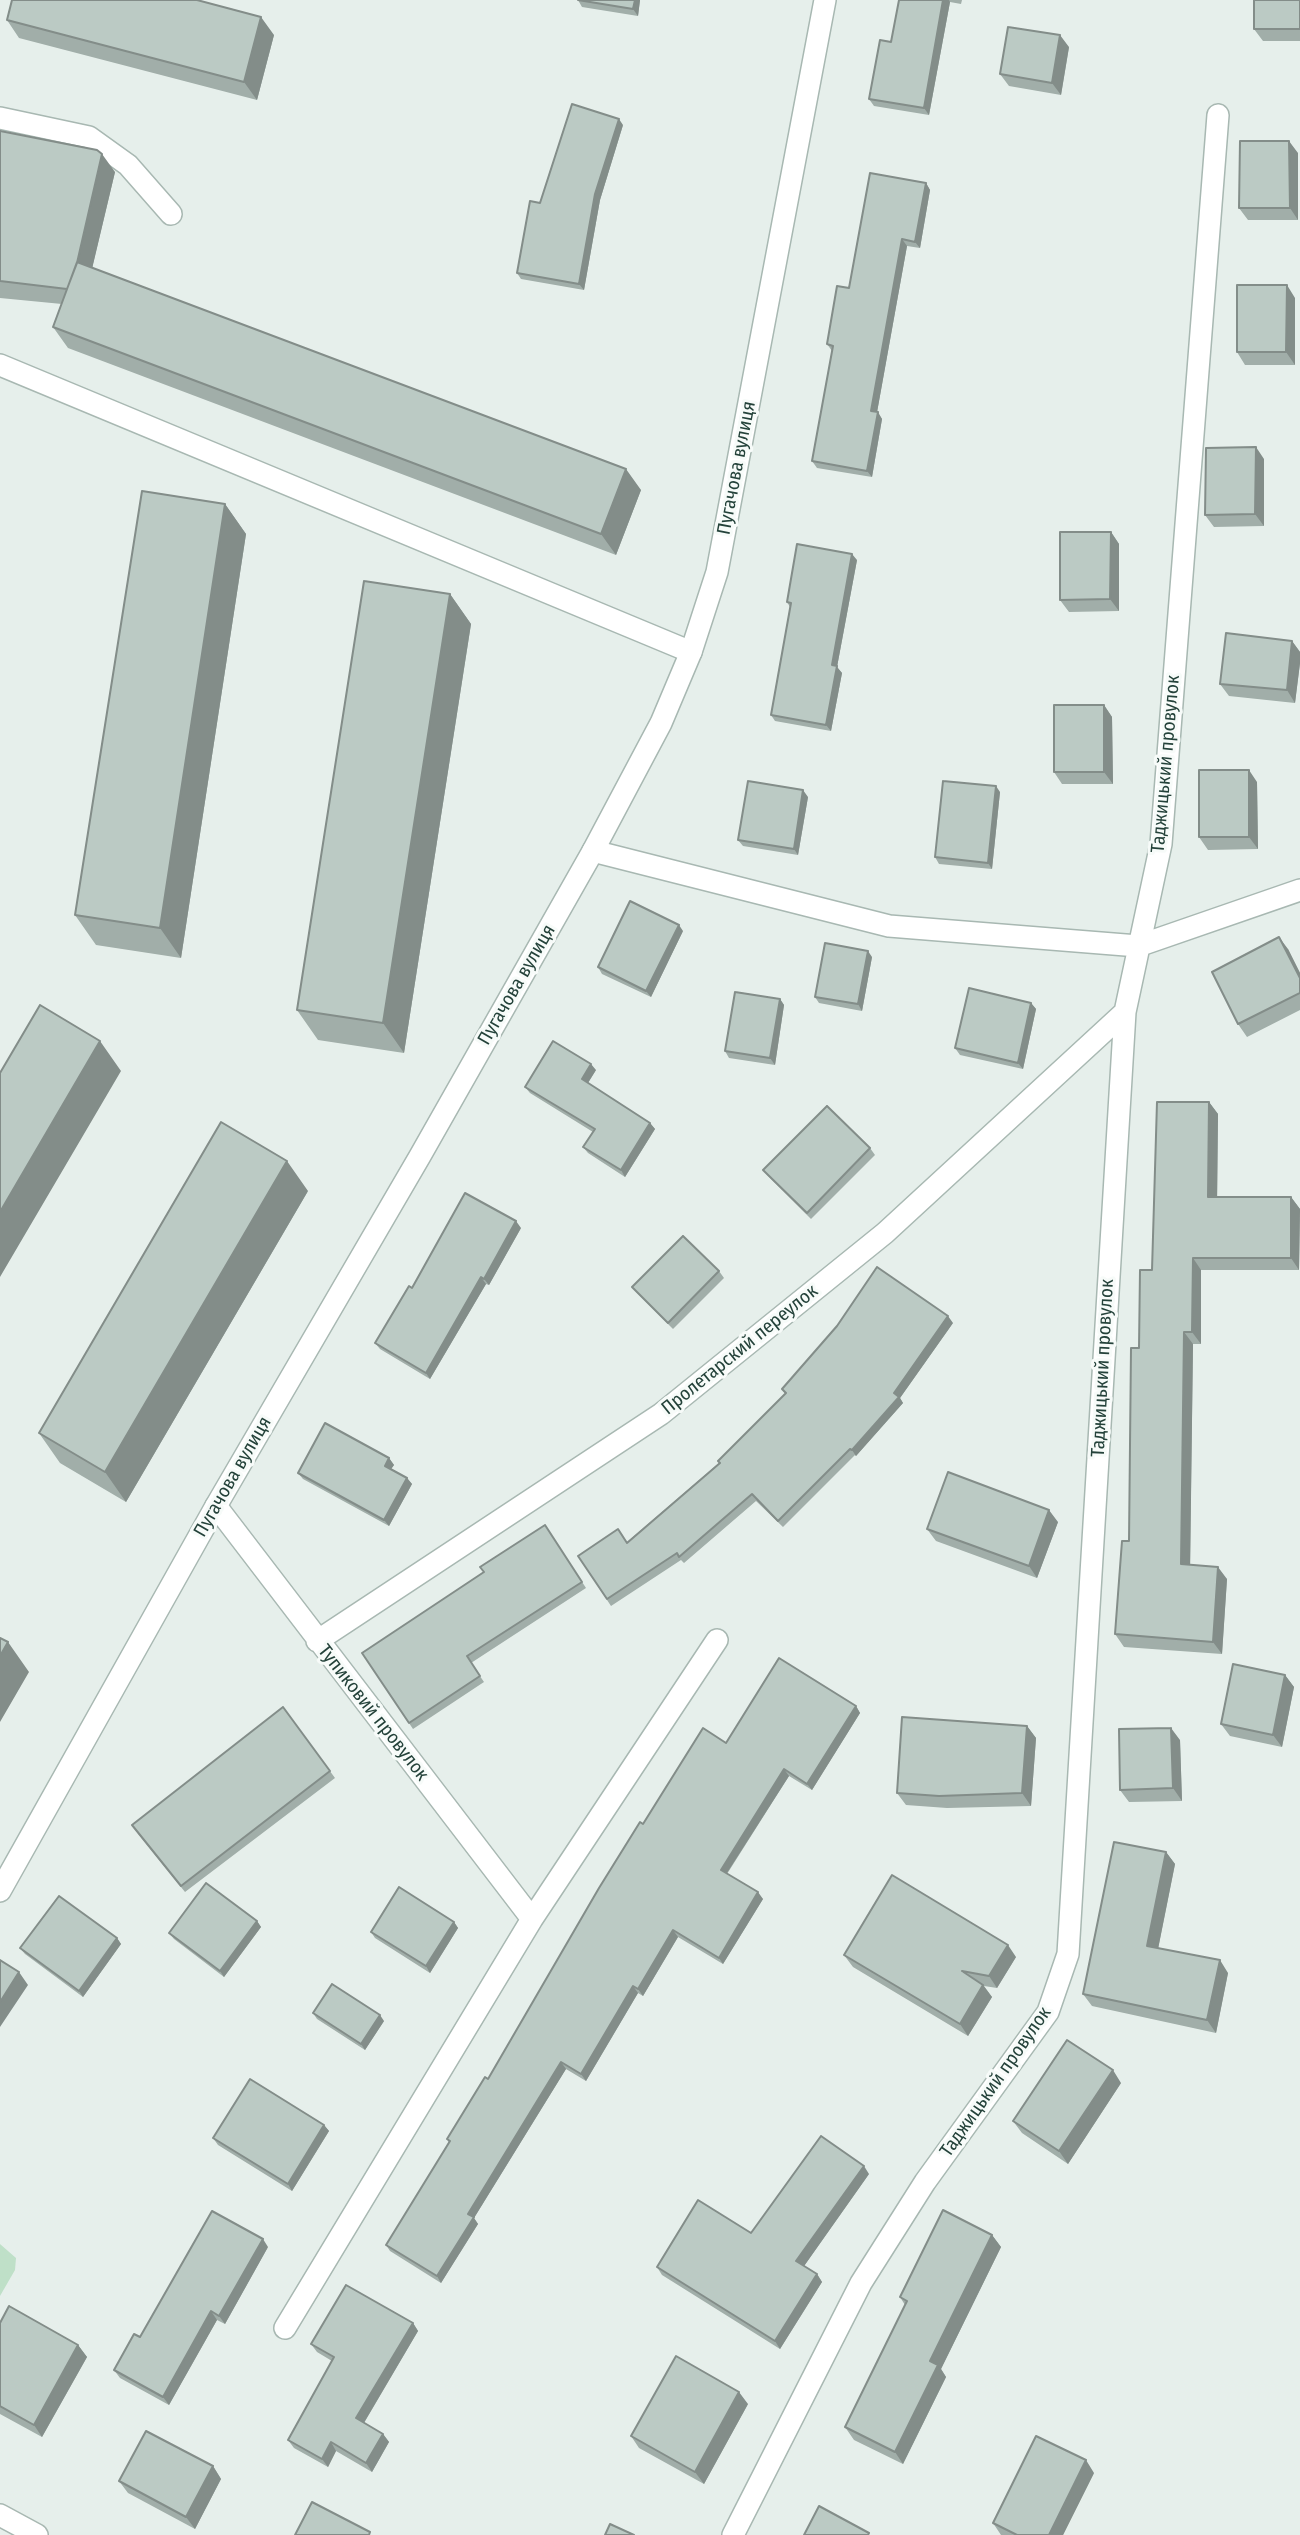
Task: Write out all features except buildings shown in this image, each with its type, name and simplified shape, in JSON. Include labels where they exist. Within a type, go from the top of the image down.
[{"type":"street","name":"Пугачова вулиця","points":[[0,1891],[216,1506],[420,1156],[593,851],[661,723],[691,652],[717,572],[825,0]]},
{"type":"street","name":"Таджицький провулок","points":[[733,2535],[861,2283],[925,2182],[1048,2012],[1068,1954],[1125,1012],[1161,844],[1218,115]]},
{"type":"street","points":[[0,118],[89,137],[128,165],[171,214]]},
{"type":"street","points":[[0,365],[691,652]]},
{"type":"street","points":[[593,851],[889,926],[1139,946],[1300,890]]},
{"type":"street","name":"Пролетарский переулок","points":[[317,1641],[662,1414],[885,1233],[1125,1012]]},
{"type":"street","name":"Тупиковий провулок","points":[[216,1506],[532,1919]]},
{"type":"street","points":[[285,2328],[532,1919],[717,1640]]},
{"type":"street","points":[[0,2515],[37,2535]]},
{"type":"green space","points":[[0,2244],[16,2258],[15,2270],[0,2296]]}]
